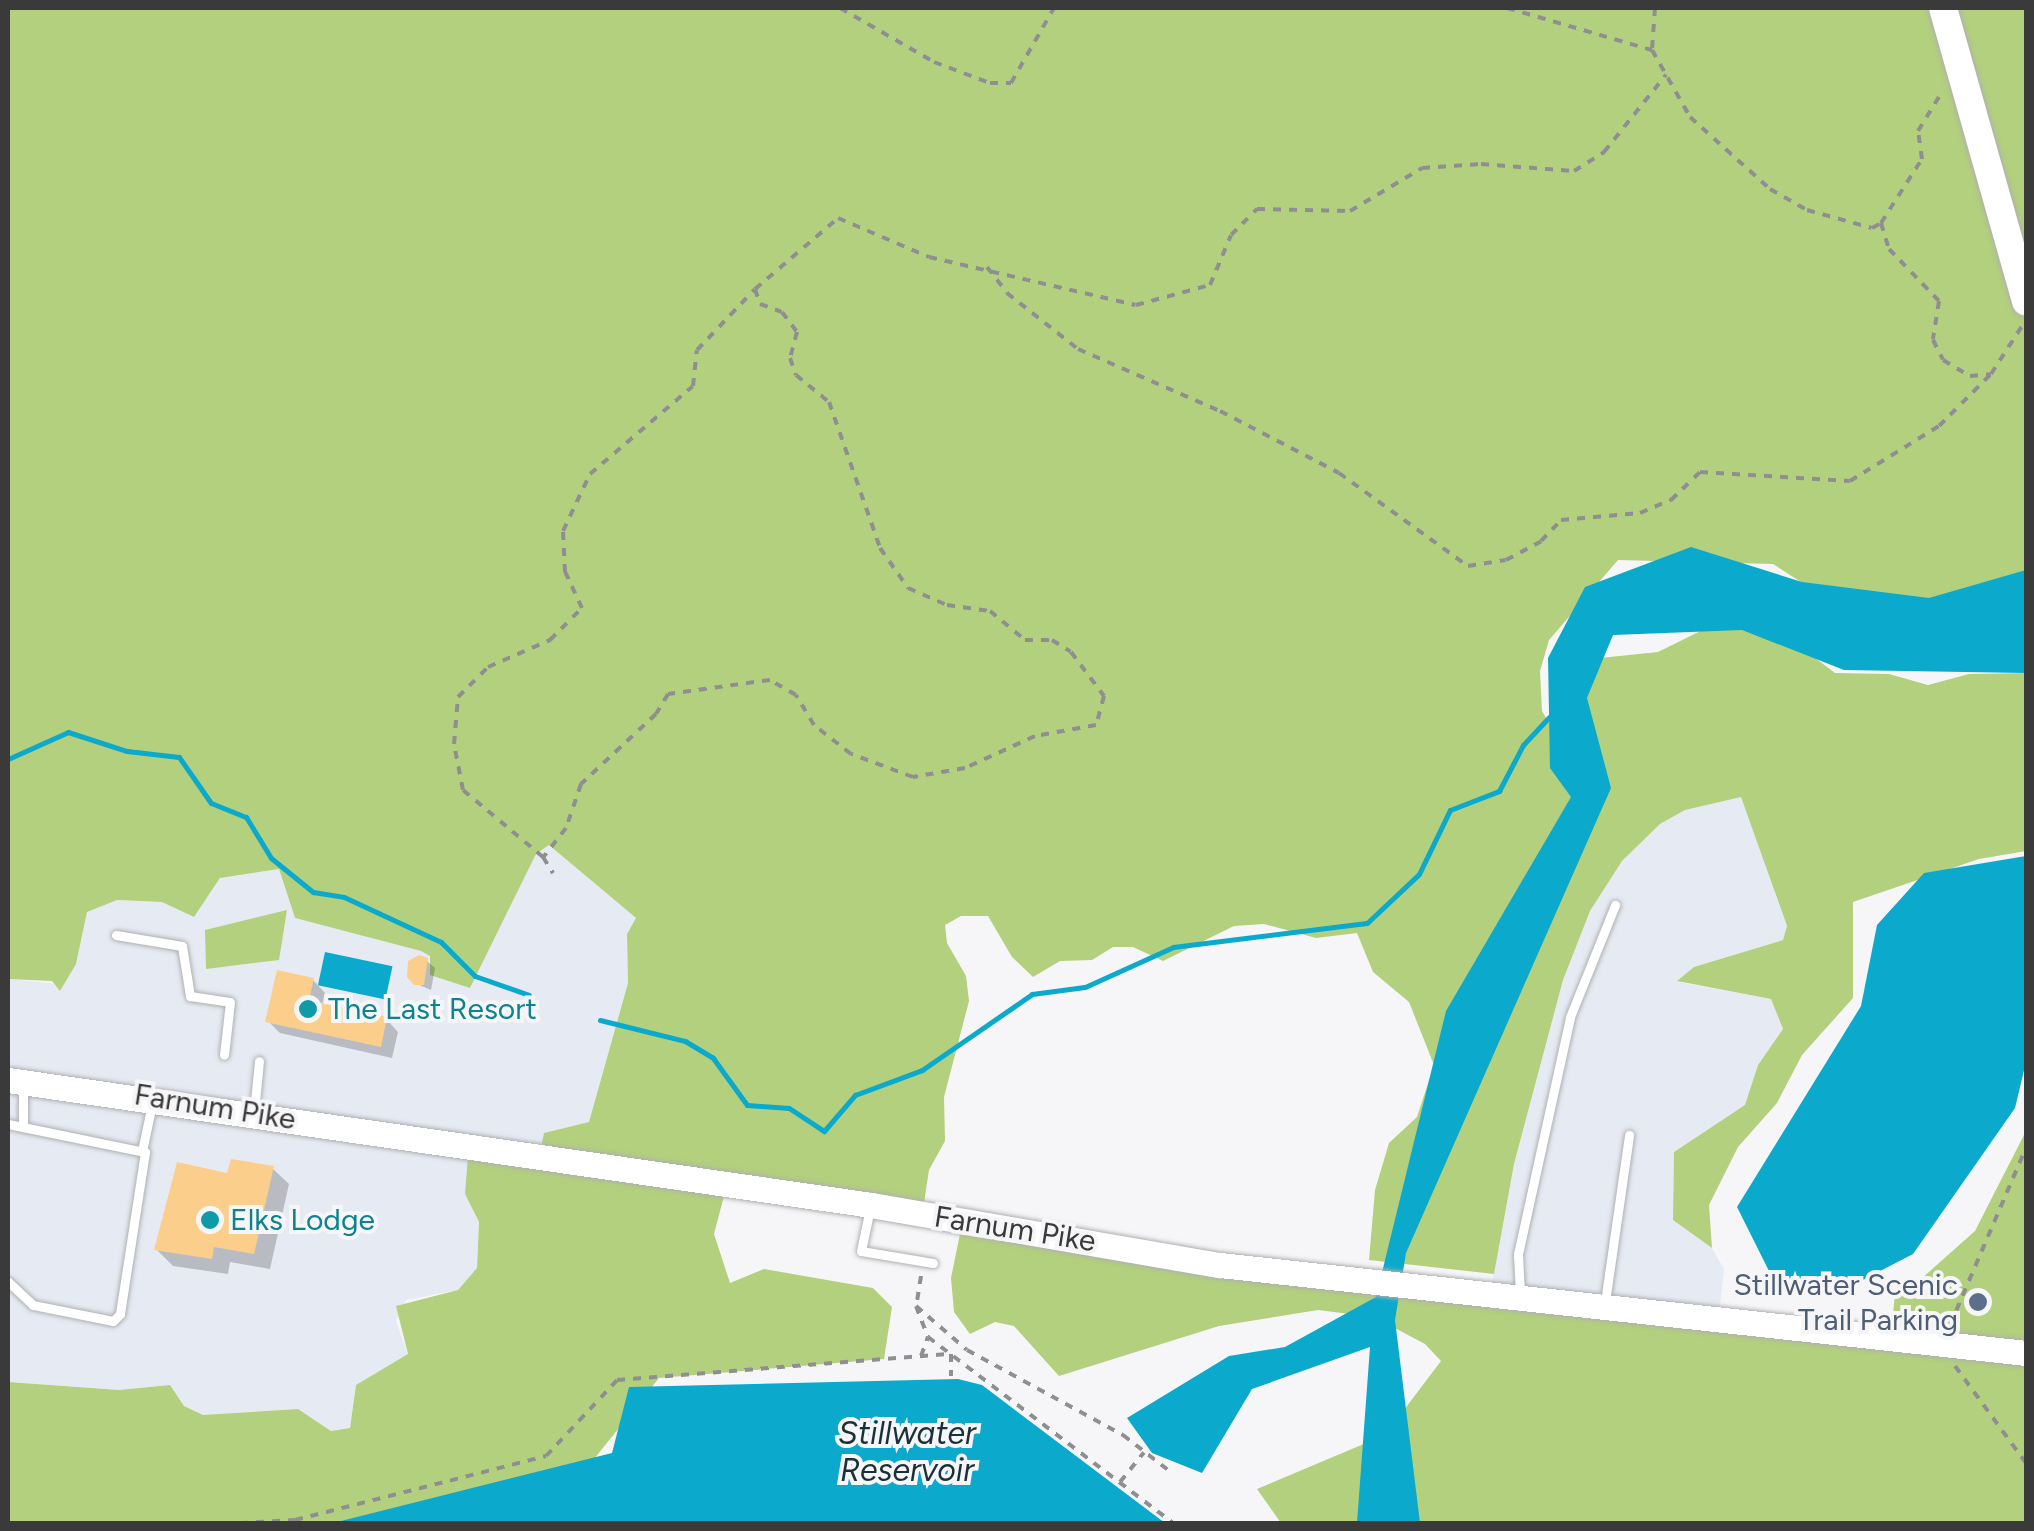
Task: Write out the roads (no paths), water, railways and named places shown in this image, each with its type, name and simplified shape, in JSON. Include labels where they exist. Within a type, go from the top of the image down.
[{"type":"main road","points":[[1943,8],[2026,302]]},
{"type":"main road","name":"Farnum Pike","points":[[15,1081],[254,1112],[1374,1284],[2026,1354]]},
{"type":"lane","points":[[1520,1300],[1518,1254],[1570,1017],[1615,905]]},
{"type":"lane","points":[[116,934],[182,946],[190,996],[230,1002],[224,1054]]},
{"type":"lane","points":[[254,1112],[260,1061]]},
{"type":"lane","points":[[15,1081],[23,1122]]},
{"type":"lane","points":[[8,1282],[33,1304],[114,1320],[120,1314],[153,1097]]},
{"type":"lane","points":[[8,1124],[23,1122],[40,1133],[142,1151]]},
{"type":"lane","points":[[1604,1310],[1629,1135]]},
{"type":"lane","points":[[870,1205],[861,1251],[928,1262]]},
{"type":"water","points":[[1691,547],[1802,582],[1929,598],[2026,570],[2026,673],[1844,670],[1742,630],[1613,635],[1587,698],[1611,788],[1406,1253],[1395,1320],[1420,1523],[1357,1523],[1370,1347],[1252,1389],[1202,1473],[1152,1453],[1127,1418],[1229,1356],[1285,1347],[1376,1297],[1446,1011],[1571,797],[1550,768],[1548,658],[1585,587]]},
{"type":"water","points":[[2026,856],[2026,1062],[2015,1108],[1913,1254],[1830,1297],[1769,1271],[1737,1207],[1861,1006],[1877,925],[1924,873]]},
{"type":"water","points":[[325,952],[392,966],[385,1000],[318,985]]},
{"type":"water","name":"Stillwater Reservoir","points":[[958,1379],[982,1385],[1165,1523],[333,1523],[612,1453],[629,1387]]},
{"type":"waterway","points":[[600,1020],[685,1041],[713,1058],[747,1105],[789,1108],[824,1131],[855,1095],[922,1070],[1032,994],[1085,987],[1173,947],[1367,923],[1419,874],[1450,810],[1499,791],[1523,745],[1549,717]]},
{"type":"waterway","points":[[8,759],[68,732],[127,751],[179,757],[211,803],[246,817],[271,858],[313,892],[344,897],[441,942],[475,976],[529,995]]},
{"type":"place","name":"The Last Resort","points":[[308,1009]]},
{"type":"place","name":"Elks Lodge","points":[[210,1220]]},
{"type":"place","name":"Stillwater Scenic Trail Parking","points":[[1978,1302]]}]
